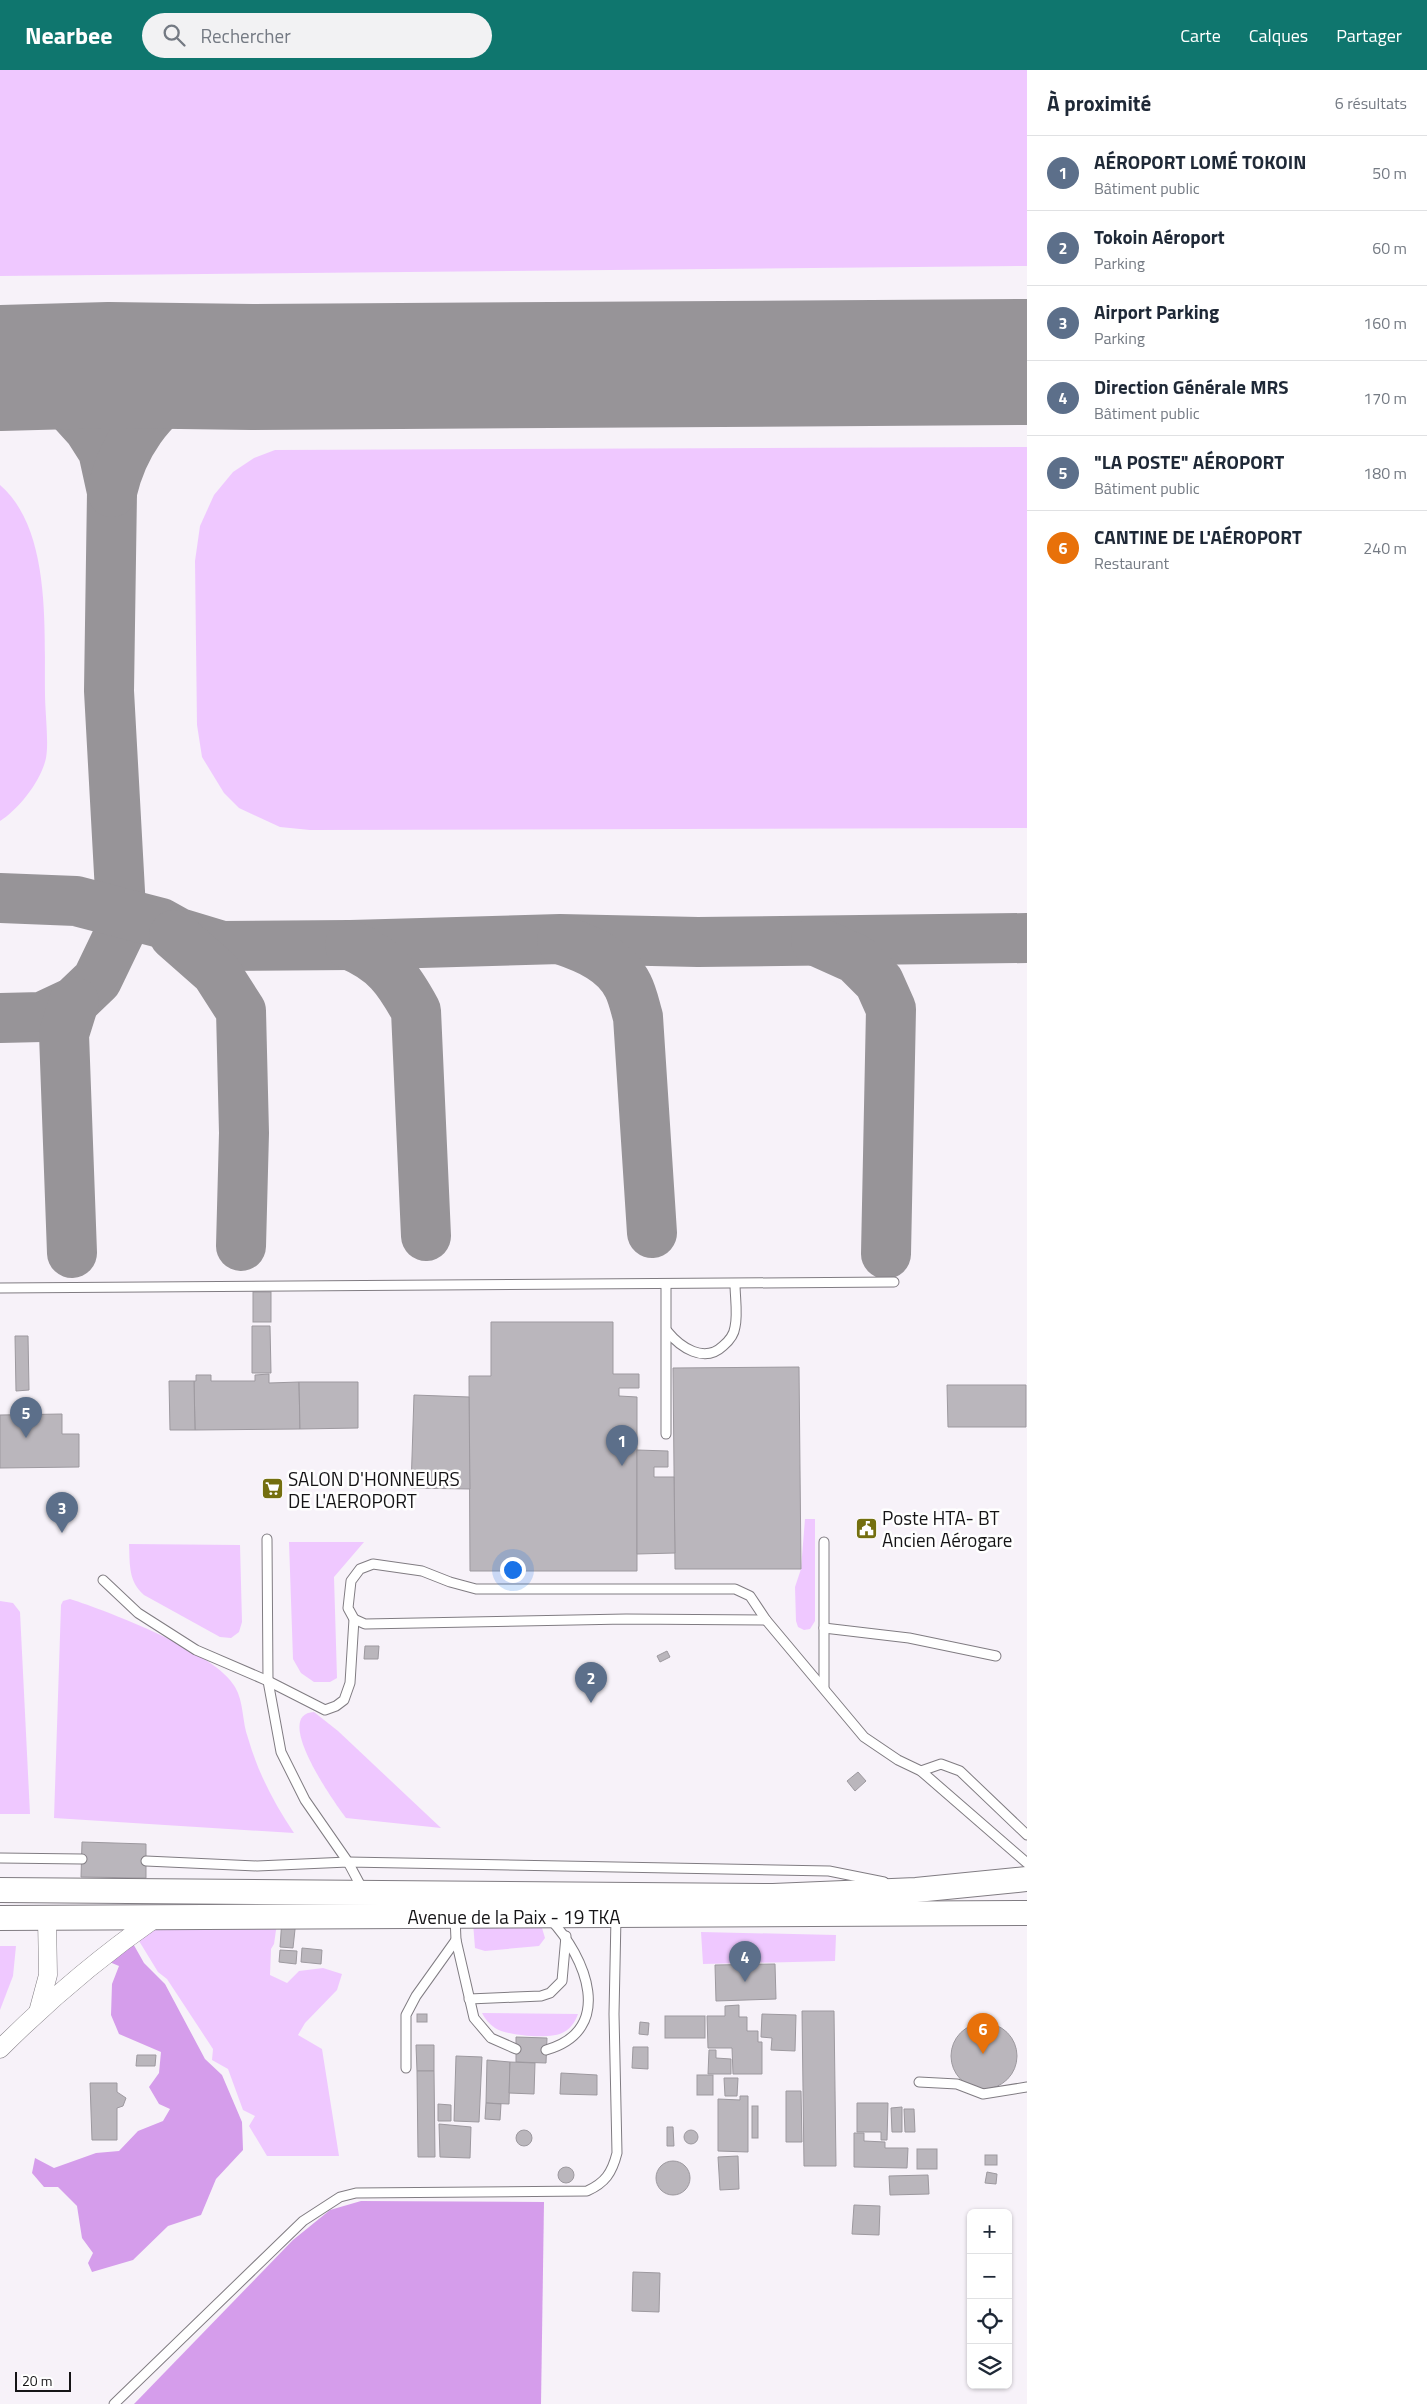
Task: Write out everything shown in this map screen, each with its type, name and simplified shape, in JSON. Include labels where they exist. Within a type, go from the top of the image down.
[{"type":"main road","points":[[0,1890],[365,1892],[456,1904],[772,1896],[916,1890],[1027,1879]]},
{"type":"main road","name":"Avenue de la Paix - 19 TKA","points":[[0,1918],[156,1917],[456,1904],[546,1916],[1027,1913]]},
{"type":"street","points":[[0,2050],[38,2012],[104,1954],[156,1917]]},
{"type":"street","points":[[38,2012],[48,1975],[47,1918]]},
{"type":"lane","points":[[0,1288],[894,1282]]},
{"type":"lane","points":[[666,1284],[666,1434]]},
{"type":"lane","points":[[667,1331],[676,1342],[692,1352],[707,1354],[718,1351],[730,1340],[735,1327],[735,1284]]},
{"type":"lane","points":[[267,1539],[268,1681],[281,1752],[305,1800],[348,1862],[365,1892]]},
{"type":"lane","points":[[824,1542],[824,1688]]},
{"type":"lane","points":[[103,1580],[138,1613],[196,1650],[268,1681],[325,1710],[336,1706],[344,1700],[350,1683],[354,1619],[348,1608],[350,1581],[360,1569],[372,1564],[422,1571],[450,1582],[476,1589],[735,1589],[750,1596],[766,1620],[864,1737],[898,1760],[921,1771],[1027,1864]]},
{"type":"lane","points":[[354,1619],[365,1624],[626,1619],[766,1620]]},
{"type":"lane","points":[[824,1628],[909,1638],[996,1656]]},
{"type":"lane","points":[[921,1771],[941,1764],[960,1771],[1027,1835]]},
{"type":"lane","points":[[0,1858],[82,1859]]},
{"type":"lane","points":[[146,1861],[257,1866],[348,1862],[829,1871],[916,1890]]},
{"type":"lane","points":[[456,1904],[456,1940],[474,2018],[491,2038],[516,2050]]},
{"type":"lane","points":[[114,2404],[303,2221],[340,2197],[356,2193],[587,2191],[598,2186],[608,2177],[614,2166],[617,2153],[614,2014],[616,1915]]},
{"type":"lane","points":[[546,1916],[566,1936],[581,1963],[588,1987],[587,2011],[576,2033],[562,2045],[546,2050]]},
{"type":"lane","points":[[469,1999],[541,1996],[550,1993],[562,1981],[566,1936]]},
{"type":"lane","points":[[406,2068],[406,2015],[416,1996],[456,1940]]},
{"type":"lane","points":[[919,2082],[957,2084],[984,2094],[1027,2087]]},
{"type":"shaded area","points":[[0,70],[1027,70],[1027,266],[0,276]]},
{"type":"shaded area","points":[[1027,447],[1027,828],[310,830],[280,827],[239,808],[224,793],[202,757],[197,725],[195,561],[200,526],[214,495],[233,472],[254,458],[275,450]]},
{"type":"shaded area","points":[[0,485],[17,504],[29,528],[37,554],[44,612],[47,744],[46,758],[34,785],[22,802],[0,821]]},
{"type":"shaded area","points":[[805,1519],[815,1519],[815,1621],[810,1629],[804,1630],[798,1627],[796,1621],[795,1587],[801,1569]]},
{"type":"shaded area","points":[[289,1542],[364,1542],[334,1577],[337,1678],[330,1682],[314,1682],[301,1673],[293,1659]]},
{"type":"shaded area","points":[[129,1544],[240,1545],[242,1622],[239,1632],[231,1638],[220,1637],[144,1595],[132,1578]]},
{"type":"shaded area","points":[[70,1599],[134,1623],[185,1647],[224,1674],[238,1693],[246,1732],[262,1776],[273,1799],[294,1833],[54,1818],[61,1605],[63,1601]]},
{"type":"shaded area","points":[[0,1601],[13,1603],[20,1612],[30,1814],[0,1814]]},
{"type":"shaded area","points":[[314,1712],[338,1731],[441,1828],[346,1818],[320,1779],[303,1743],[299,1728],[303,1717]]},
{"type":"shaded area","points":[[153,1920],[277,1923],[274,1944],[271,1949],[270,1975],[287,1983],[299,1971],[323,1968],[342,1974],[337,1990],[305,2023],[298,2035],[322,2049],[339,2156],[267,2156],[249,2126],[255,2116],[243,2110],[228,2069],[212,2060],[213,2049],[167,1979],[158,1972],[136,1936]]},
{"type":"shaded area","points":[[473,1923],[542,1928],[545,1938],[539,1946],[485,1951],[475,1948]]},
{"type":"shaded area","points":[[701,1932],[836,1935],[835,1961],[703,1964]]},
{"type":"shaded area","points":[[131,1940],[144,1963],[165,1984],[205,2059],[222,2075],[242,2122],[243,2150],[216,2179],[201,2215],[168,2226],[133,2260],[92,2272],[88,2263],[93,2253],[82,2238],[77,2206],[58,2187],[44,2187],[32,2173],[35,2158],[54,2168],[96,2153],[119,2151],[138,2131],[163,2121],[170,2109],[159,2104],[149,2087],[159,2073],[161,2052],[119,2034],[111,2015],[112,1984],[119,1966],[107,1961]]},
{"type":"shaded area","points":[[0,1946],[16,1946],[13,1976],[0,2010]]},
{"type":"shaded area","points":[[482,2013],[578,2014],[569,2029],[564,2032],[550,2036],[540,2036],[519,2035],[501,2031],[491,2025]]},
{"type":"shaded area","points":[[361,2201],[544,2202],[541,2404],[134,2404],[293,2240],[330,2210]]},
{"type":"building","points":[[253,1292],[271,1292],[271,1322],[253,1322]]},
{"type":"building","points":[[491,1322],[613,1322],[613,1374],[639,1374],[639,1388],[619,1388],[619,1396],[637,1397],[637,1571],[470,1571],[469,1376],[491,1376]]},
{"type":"building","points":[[252,1326],[270,1326],[271,1373],[252,1373]]},
{"type":"building","points":[[15,1336],[28,1336],[29,1390],[16,1391]]},
{"type":"building","points":[[799,1367],[801,1569],[675,1569],[673,1368]]},
{"type":"building","points":[[269,1374],[269,1383],[299,1382],[300,1429],[195,1430],[194,1381],[196,1381],[196,1375],[211,1375],[211,1381],[255,1381],[255,1375]]},
{"type":"building","points":[[169,1381],[194,1381],[195,1430],[170,1430]]},
{"type":"building","points":[[299,1382],[358,1382],[358,1428],[300,1429]]},
{"type":"building","points":[[947,1385],[1026,1385],[1026,1427],[948,1427]]},
{"type":"building","points":[[414,1395],[469,1397],[470,1489],[411,1488]]},
{"type":"building","points":[[62,1414],[62,1434],[79,1434],[79,1467],[0,1468],[0,1415]]},
{"type":"building","points":[[637,1450],[668,1451],[668,1467],[654,1467],[654,1477],[674,1477],[675,1553],[637,1554]]},
{"type":"building","points":[[365,1646],[379,1646],[378,1659],[364,1659]]},
{"type":"building","points":[[667,1651],[670,1657],[660,1662],[657,1656]]},
{"type":"building","points":[[858,1772],[866,1781],[855,1791],[847,1781]]},
{"type":"building","points":[[82,1842],[146,1844],[146,1878],[81,1877]]},
{"type":"building","points":[[282,1919],[296,1920],[293,1948],[280,1947]]},
{"type":"building","points":[[302,1948],[322,1950],[321,1964],[301,1962]]},
{"type":"building","points":[[280,1950],[297,1951],[296,1964],[279,1962]]},
{"type":"building","points":[[775,1964],[776,1999],[716,2001],[715,1965]]},
{"type":"building","points":[[739,2005],[739,2017],[747,2017],[747,2031],[758,2031],[758,2042],[762,2042],[762,2074],[733,2074],[732,2048],[708,2048],[707,2016],[725,2016],[725,2006]]},
{"type":"building","points":[[802,2011],[834,2011],[836,2166],[804,2166]]},
{"type":"building","points":[[417,2014],[427,2014],[427,2022],[417,2022]]},
{"type":"building","points":[[762,2014],[796,2015],[795,2051],[771,2050],[772,2038],[761,2037]]},
{"type":"building","points":[[665,2016],[705,2016],[705,2038],[665,2038]]},
{"type":"building","points":[[640,2022],[649,2023],[648,2035],[639,2034]]},
{"type":"building","points":[[984,2023],[996,2026],[1007,2033],[1014,2044],[1017,2056],[1014,2068],[1007,2079],[996,2086],[984,2089],[972,2086],[961,2079],[954,2068],[951,2056],[954,2044],[961,2033],[972,2026]]},
{"type":"building","points":[[516,2037],[547,2038],[546,2063],[516,2062]]},
{"type":"building","points":[[416,2045],[434,2045],[434,2071],[417,2071]]},
{"type":"building","points":[[633,2047],[648,2047],[648,2069],[632,2068]]},
{"type":"building","points":[[709,2050],[716,2050],[716,2058],[731,2059],[731,2074],[708,2074]]},
{"type":"building","points":[[137,2055],[156,2055],[155,2066],[136,2066]]},
{"type":"building","points":[[456,2056],[482,2057],[479,2122],[454,2121]]},
{"type":"building","points":[[487,2060],[510,2062],[509,2104],[486,2103]]},
{"type":"building","points":[[510,2062],[535,2063],[534,2094],[509,2093]]},
{"type":"building","points":[[417,2071],[434,2071],[435,2157],[418,2157]]},
{"type":"building","points":[[561,2073],[597,2075],[597,2095],[560,2094]]},
{"type":"building","points":[[697,2075],[713,2075],[713,2095],[697,2095]]},
{"type":"building","points":[[724,2078],[738,2078],[737,2096],[725,2096]]},
{"type":"building","points":[[90,2083],[117,2083],[117,2092],[126,2098],[123,2106],[117,2108],[117,2140],[92,2140]]},
{"type":"building","points":[[786,2091],[801,2091],[802,2142],[786,2142]]},
{"type":"building","points":[[740,2096],[748,2096],[748,2152],[718,2151],[718,2099],[740,2100]]},
{"type":"building","points":[[486,2103],[501,2104],[500,2120],[485,2119]]},
{"type":"building","points":[[857,2103],[888,2103],[887,2140],[881,2140],[881,2132],[857,2132]]},
{"type":"building","points":[[438,2104],[451,2105],[451,2121],[438,2121]]},
{"type":"building","points":[[752,2106],[758,2106],[758,2138],[752,2138]]},
{"type":"building","points":[[902,2107],[902,2132],[892,2132],[891,2108]]},
{"type":"building","points":[[904,2109],[914,2109],[915,2132],[905,2132]]},
{"type":"building","points":[[439,2124],[471,2127],[470,2158],[440,2157]]},
{"type":"building","points":[[667,2127],[673,2127],[674,2146],[667,2146]]},
{"type":"building","points":[[524,2130],[530,2132],[532,2138],[530,2144],[524,2146],[518,2144],[516,2138],[518,2132]]},
{"type":"building","points":[[688,2130],[694,2130],[698,2137],[694,2144],[688,2144],[684,2140],[684,2134]]},
{"type":"building","points":[[854,2133],[864,2133],[864,2141],[885,2142],[885,2148],[908,2148],[907,2168],[854,2167]]},
{"type":"building","points":[[917,2149],[937,2149],[937,2169],[917,2169]]},
{"type":"building","points":[[985,2155],[997,2155],[997,2165],[985,2165]]},
{"type":"building","points":[[738,2156],[739,2189],[720,2190],[718,2157]]},
{"type":"building","points":[[673,2161],[685,2166],[690,2178],[685,2190],[673,2195],[661,2190],[656,2178],[661,2166]]},
{"type":"building","points":[[566,2167],[572,2169],[574,2175],[572,2181],[566,2183],[560,2181],[558,2175],[560,2169]]},
{"type":"building","points":[[987,2172],[997,2174],[996,2184],[985,2183]]},
{"type":"building","points":[[928,2175],[929,2194],[890,2195],[889,2176]]},
{"type":"building","points":[[854,2205],[880,2206],[879,2235],[852,2234]]},
{"type":"building","points":[[633,2272],[660,2273],[659,2312],[632,2311]]},
{"type":"taxiway","points":[[112,492],[123,459],[131,443],[140,428],[164,402],[200,380],[252,367]]},
{"type":"taxiway","points":[[0,373],[34,381],[51,391],[89,429],[103,451],[112,492],[109,691],[122,928],[97,980],[74,1002],[42,1017],[0,1018]]},
{"type":"taxiway","points":[[0,898],[76,901],[161,923],[179,933],[222,946],[350,945],[560,939],[698,942],[1027,938]]},
{"type":"taxiway","points":[[174,935],[216,972],[241,1011],[244,1133],[241,1246]]},
{"type":"taxiway","points":[[562,940],[581,947],[608,962],[622,977],[633,998],[638,1017],[652,1233]]},
{"type":"taxiway","points":[[816,941],[856,959],[879,982],[891,1009],[886,1254]]},
{"type":"taxiway","points":[[350,945],[382,964],[403,989],[416,1011],[426,1236]]},
{"type":"taxiway","points":[[72,1253],[64,1034],[74,1002]]},
{"type":"runway","points":[[0,368],[109,365],[252,367],[1027,362]]},
{"type":"place","name":"\"LA POSTE\" AÉROPORT","points":[[26,1438]]},
{"type":"place","name":"AÉROPORT LOMÉ TOKOIN","points":[[622,1466]]},
{"type":"place","name":"SALON D'HONNEURS DE L'AEROPORT","points":[[272,1489]]},
{"type":"place","name":"Poste HTA- BT Ancien Aérogare","points":[[866,1528]]},
{"type":"place","name":"Airport Parking","points":[[62,1533]]},
{"type":"place","name":"Tokoin Aéroport","points":[[591,1703]]},
{"type":"place","name":"Direction Générale MRS","points":[[745,1982]]},
{"type":"place","name":"CANTINE DE L'AÉROPORT","points":[[983,2054]]}]
